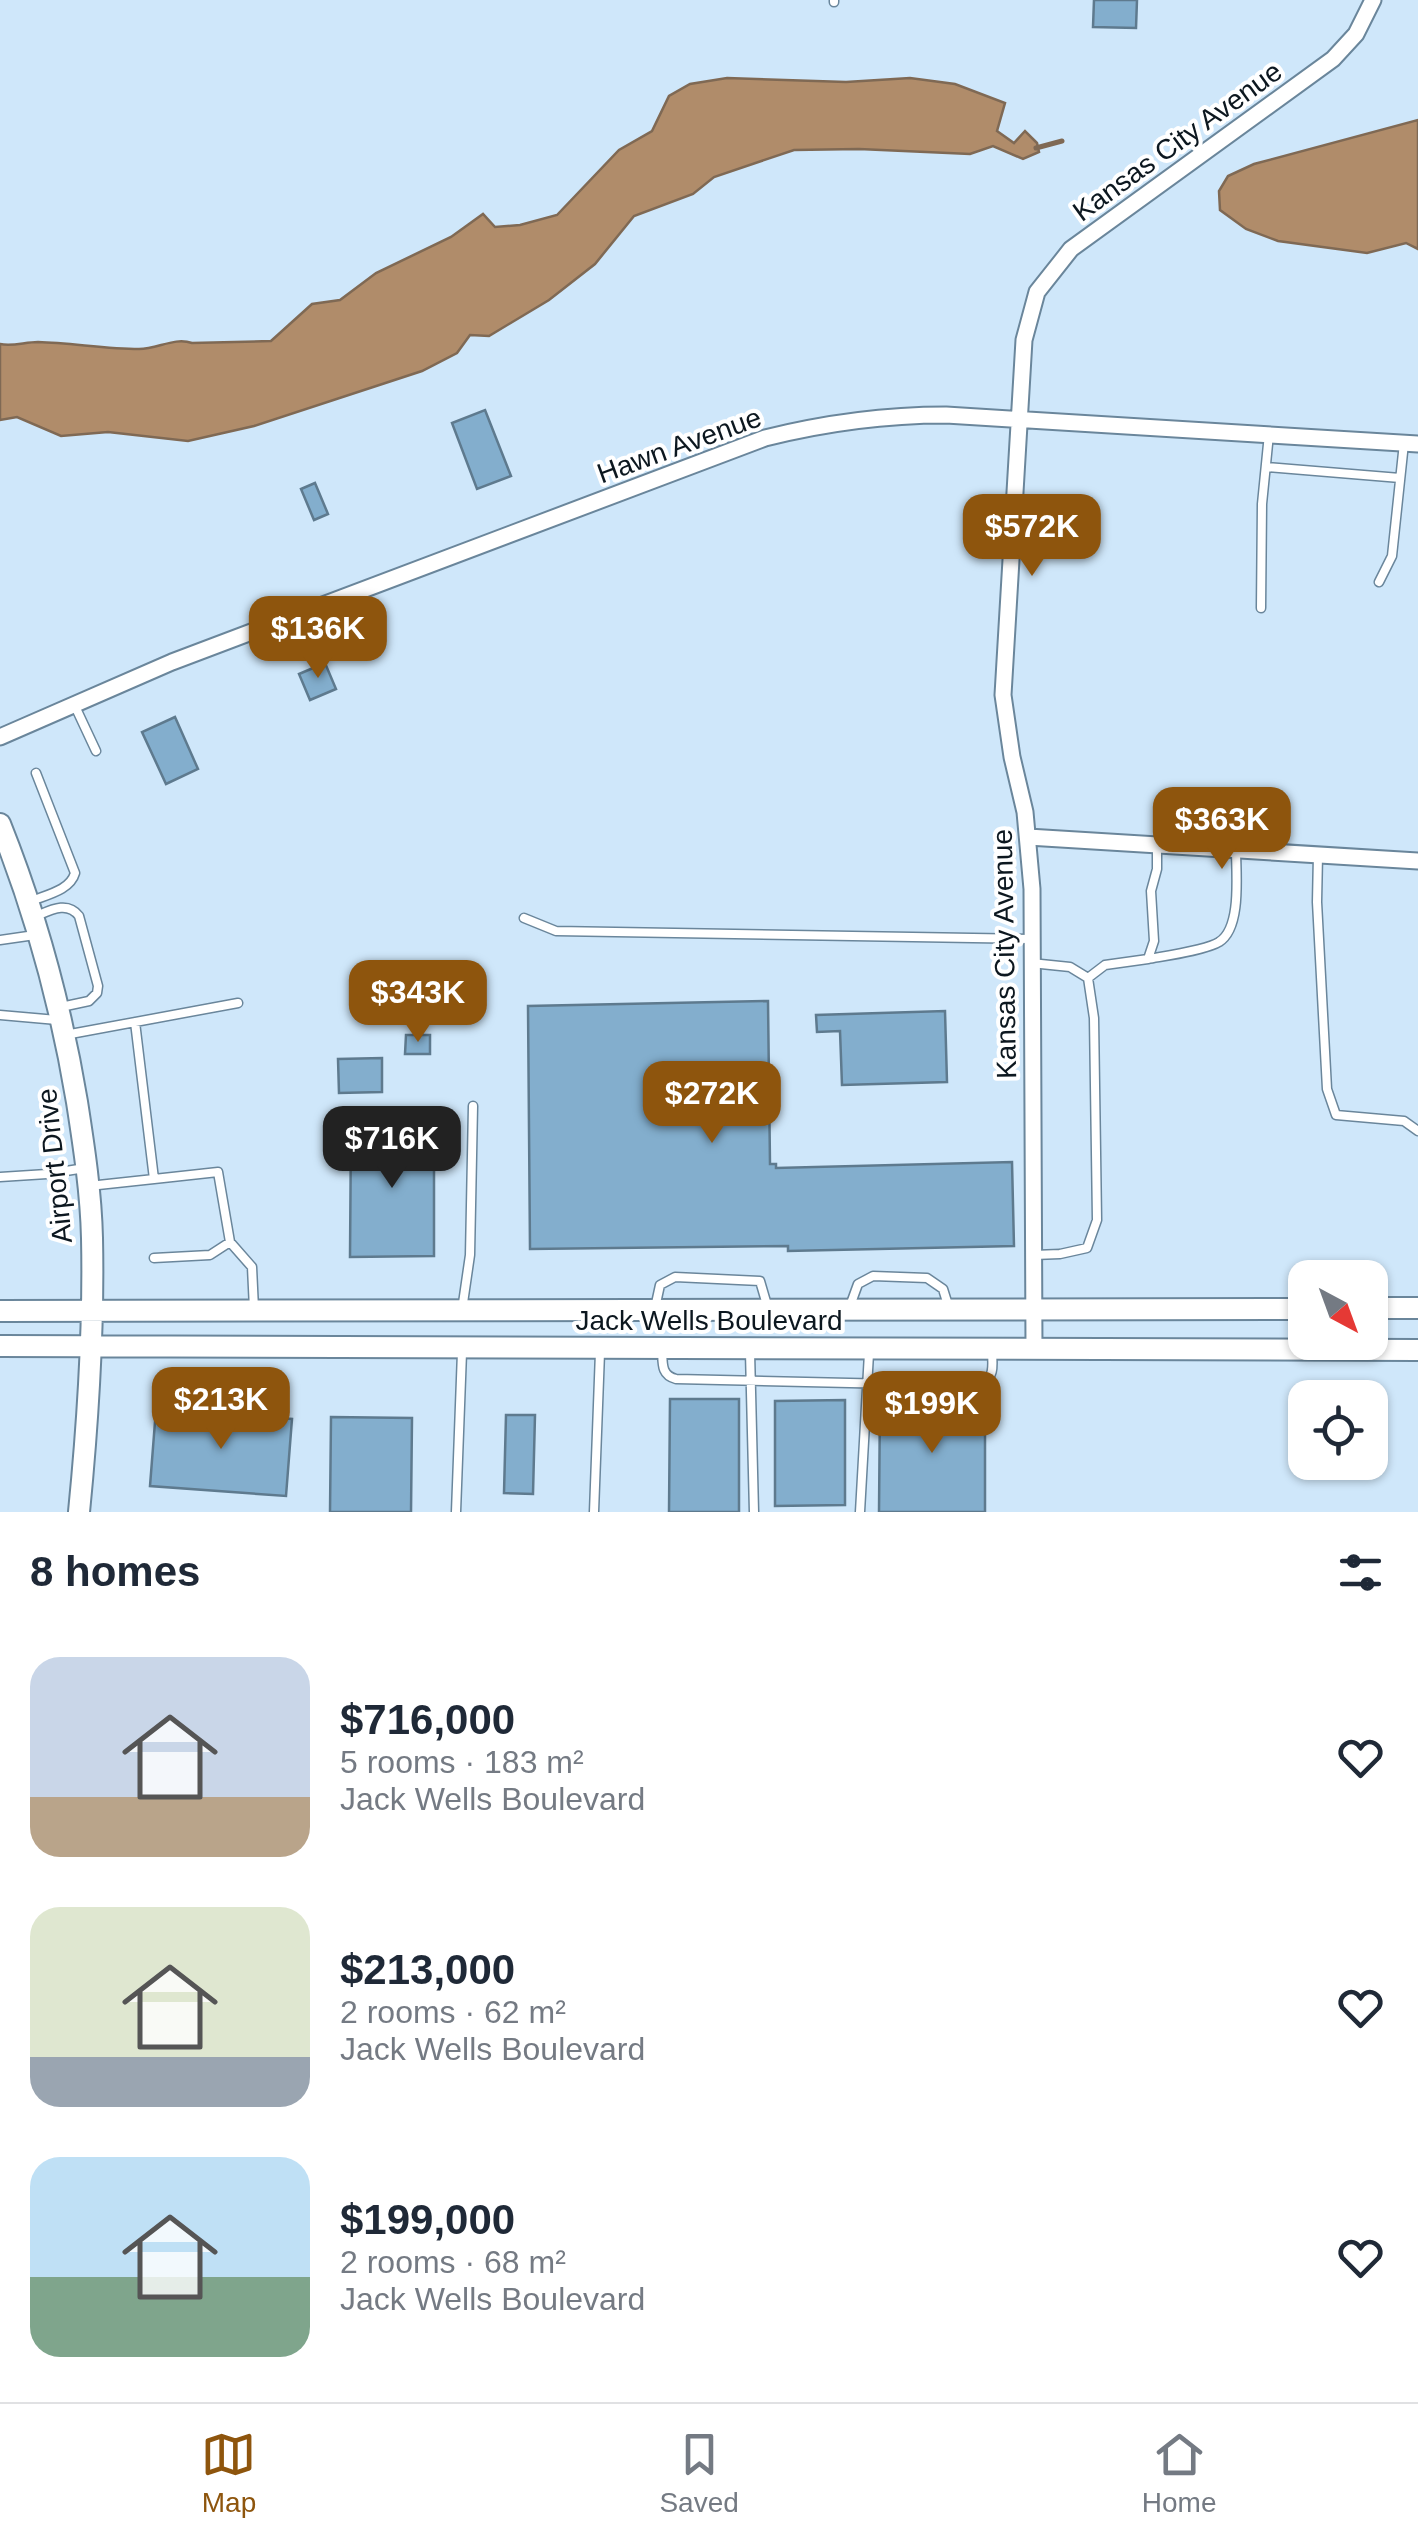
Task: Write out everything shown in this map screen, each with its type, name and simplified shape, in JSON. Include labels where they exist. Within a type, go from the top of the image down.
[{"type":"street","name":"Kansas City Avenue","points":[[1034,1349],[1032,889],[1025,812],[1002,695],[1024,340],[1037,292],[1071,249],[1333,59],[1356,34],[1372,0]]},
{"type":"street","name":"Hawn Avenue","points":[[0,738],[172,662],[766,438],[812,426],[896,415],[1411,443]]},
{"type":"street","name":"Airport Drive","points":[[0,824],[34,918],[62,1021],[88,1177],[92,1310],[79,1512]]},
{"type":"street","points":[[1028,838],[1418,860]]},
{"type":"street","points":[[1388,1308],[1418,1308]]},
{"type":"street","name":"Jack Wells Boulevard","points":[[0,1311],[1288,1309]]},
{"type":"street","points":[[254,1310],[258,1347]]},
{"type":"street","points":[[462,1310],[462,1347]]},
{"type":"street","points":[[600,1310],[600,1348]]},
{"type":"street","name":"Jack Wells Boulevard","points":[[0,1346],[1418,1350]]},
{"type":"lane","points":[[1261,608],[1262,504],[1269,434]]},
{"type":"lane","points":[[1379,582],[1392,556],[1400,478],[1411,443]]},
{"type":"lane","points":[[1266,467],[1400,478]]},
{"type":"lane","points":[[74,704],[96,751]]},
{"type":"lane","points":[[0,940],[34,918],[68,886],[75,873],[36,773]]},
{"type":"lane","points":[[1148,959],[1154,941],[1151,890],[1157,869],[1157,845]]},
{"type":"lane","points":[[1088,978],[1105,965],[1220,942],[1235,918],[1236,850]]},
{"type":"lane","points":[[1318,855],[1327,1089],[1336,1116],[1404,1121],[1418,1130]]},
{"type":"lane","points":[[34,918],[66,907],[79,916],[97,993],[62,1021]]},
{"type":"lane","points":[[524,918],[556,932],[1030,940]]},
{"type":"lane","points":[[1030,962],[1070,966],[1088,978],[1094,1018],[1097,1220],[1087,1248],[1034,1254]]},
{"type":"lane","points":[[0,1015],[135,1022],[238,1003]]},
{"type":"lane","points":[[135,1022],[154,1180]]},
{"type":"lane","points":[[462,1310],[470,1255],[473,1106]]},
{"type":"lane","points":[[0,1177],[47,1174],[154,1180],[218,1172],[230,1242],[252,1267],[254,1310]]},
{"type":"lane","points":[[154,1258],[210,1255],[230,1242]]},
{"type":"lane","points":[[849,1310],[858,1284],[874,1276],[927,1278],[943,1289],[949,1310]]},
{"type":"lane","points":[[655,1310],[660,1285],[675,1277],[760,1281],[769,1310]]},
{"type":"lane","points":[[456,1512],[462,1347]]},
{"type":"lane","points":[[594,1512],[600,1348]]},
{"type":"lane","points":[[662,1348],[663,1370],[671,1378],[982,1386],[992,1371],[992,1348]]},
{"type":"lane","points":[[750,1348],[754,1512]]},
{"type":"lane","points":[[860,1512],[870,1348]]},
{"type":"shaded area","points":[[727,78],[846,82],[910,78],[955,84],[1005,103],[997,131],[1014,143],[1025,131],[1037,143],[1039,152],[1023,159],[993,146],[970,154],[794,150],[714,177],[693,194],[634,216],[595,264],[549,300],[489,336],[470,335],[457,353],[422,371],[254,426],[188,441],[108,432],[61,436],[17,417],[0,420],[0,344],[38,342],[139,349],[179,341],[271,341],[312,304],[340,300],[376,273],[451,237],[483,214],[495,227],[557,215],[619,150],[652,131],[669,96],[690,84]]},
{"type":"shaded area","points":[[1418,120],[1418,249],[1406,243],[1367,253],[1278,241],[1246,229],[1220,210],[1219,191],[1228,176],[1254,164]]},
{"type":"building","points":[[1094,0],[1137,0],[1136,28],[1093,27]]},
{"type":"building","points":[[485,410],[511,476],[477,489],[452,423]]},
{"type":"building","points":[[315,483],[328,514],[314,520],[301,489]]},
{"type":"building","points":[[325,663],[336,689],[310,700],[299,674]]},
{"type":"building","points":[[175,717],[198,769],[166,784],[142,732]]},
{"type":"building","points":[[768,1001],[770,1164],[776,1164],[776,1168],[1012,1162],[1014,1246],[788,1251],[788,1246],[530,1249],[528,1006]]},
{"type":"building","points":[[945,1011],[947,1082],[842,1085],[840,1031],[817,1032],[816,1015]]},
{"type":"building","points":[[406,1035],[430,1035],[430,1054],[405,1054]]},
{"type":"building","points":[[382,1058],[382,1092],[339,1093],[338,1059]]},
{"type":"building","points":[[351,1126],[434,1126],[434,1256],[350,1257]]},
{"type":"building","points":[[670,1399],[739,1399],[739,1512],[669,1512]]},
{"type":"building","points":[[880,1399],[985,1399],[985,1512],[879,1512]]},
{"type":"building","points":[[845,1400],[845,1505],[775,1506],[775,1401]]},
{"type":"building","points":[[156,1409],[292,1419],[286,1496],[150,1486]]},
{"type":"building","points":[[506,1415],[535,1415],[533,1494],[504,1493]]},
{"type":"building","points":[[331,1417],[412,1418],[411,1512],[330,1512]]},
{"type":"waterway","points":[[1036,148],[1062,141]]}]
